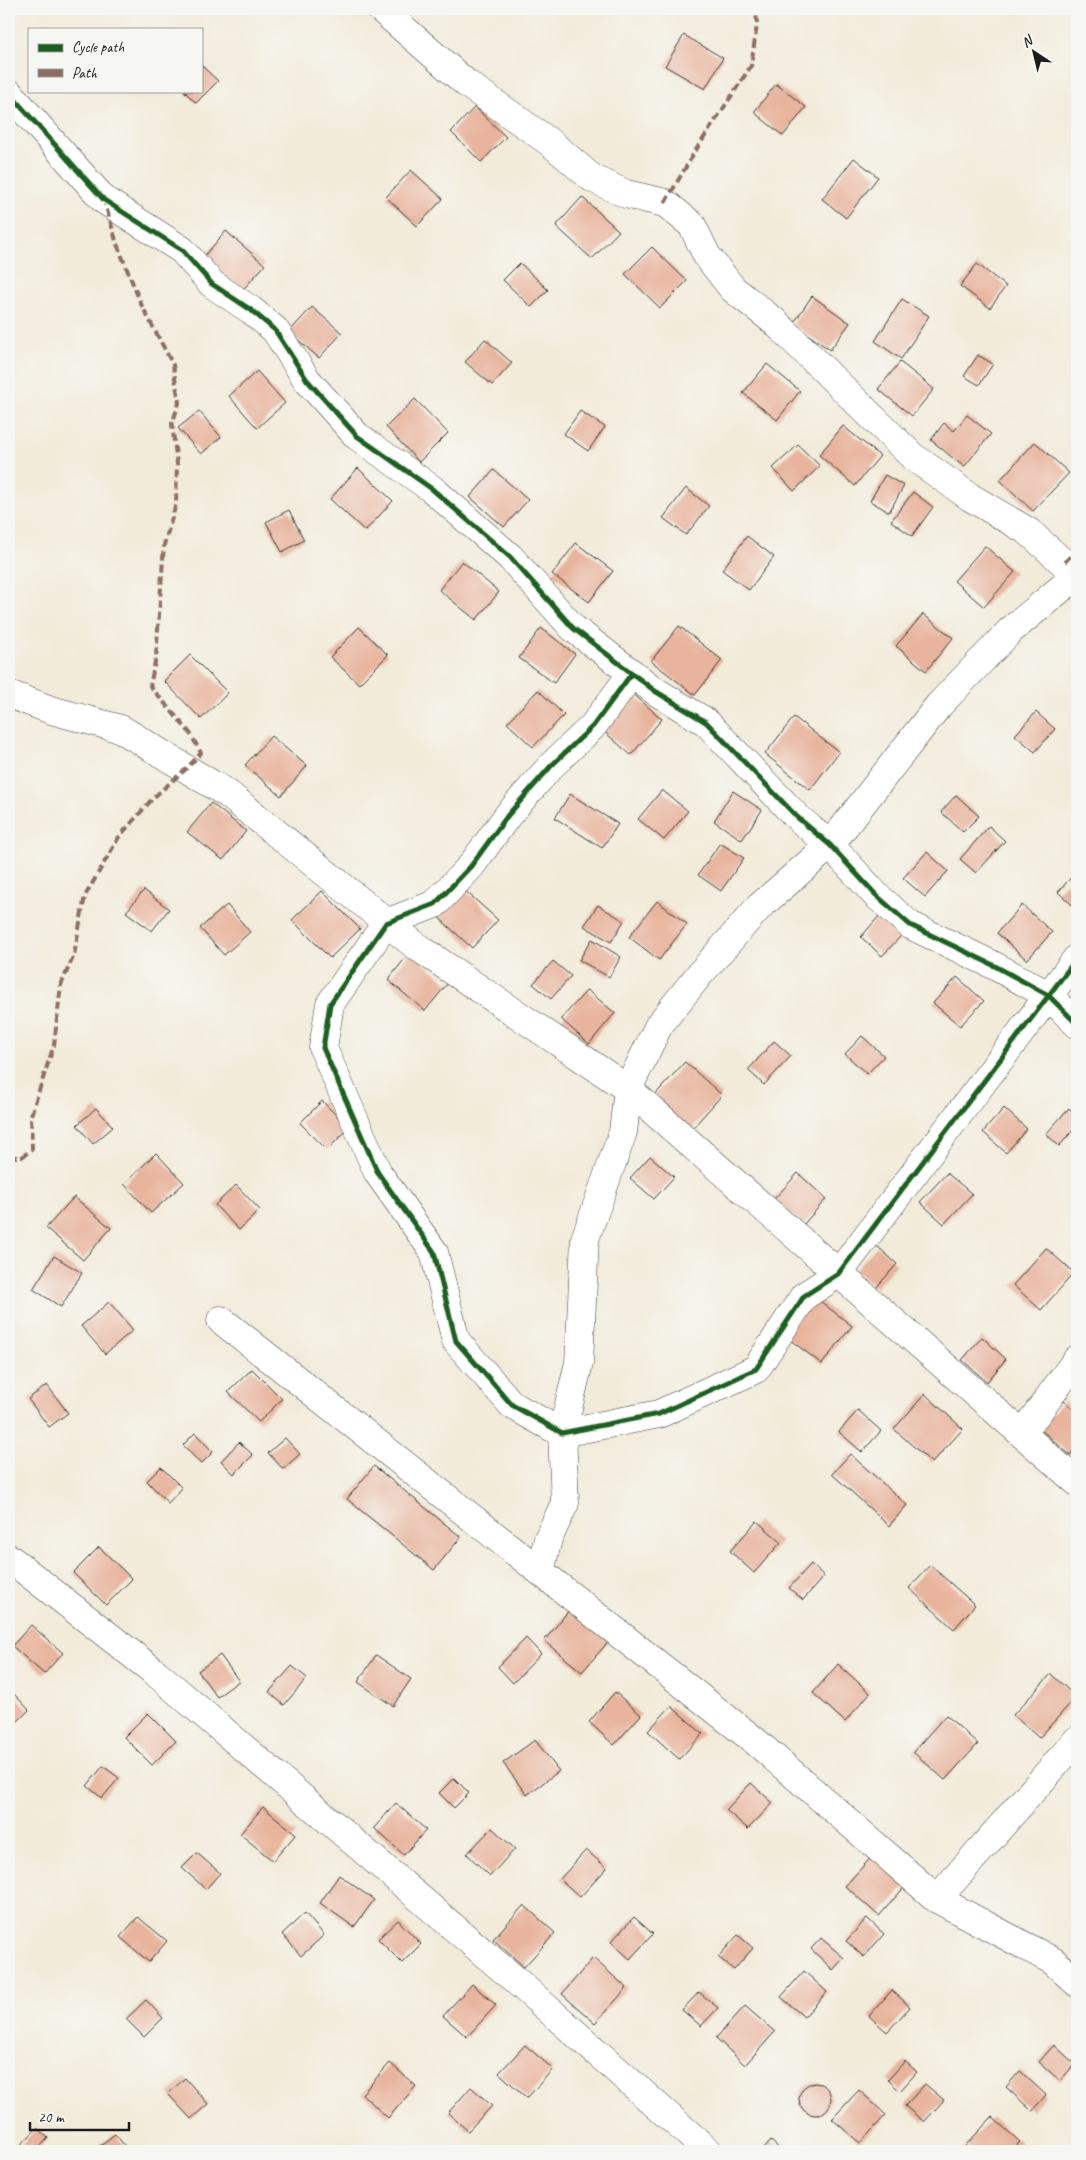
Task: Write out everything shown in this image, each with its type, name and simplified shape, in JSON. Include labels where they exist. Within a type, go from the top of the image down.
[{"type":"street","points":[[381,9],[466,83],[552,144],[592,178],[626,194],[665,203],[692,225],[707,256],[732,289],[775,322],[912,456],[970,497],[1029,532],[1077,577],[1010,631],[939,704],[830,845],[759,907],[699,975],[659,1025],[628,1089],[623,1132],[585,1239],[579,1363],[562,1433],[565,1503],[548,1540],[540,1571]]},
{"type":"street","points":[[9,93],[104,200],[182,250],[212,284],[251,310],[275,330],[307,380],[357,436],[439,495],[510,557],[573,628],[655,691],[706,722],[785,804],[830,845],[876,895],[910,925],[993,965],[1048,995],[1077,1024]]},
{"type":"street","points":[[632,673],[593,726],[545,773],[508,815],[471,866],[435,904],[386,923],[330,1004],[323,1048],[378,1174],[434,1252],[456,1341],[512,1405],[562,1433],[659,1414],[756,1369],[804,1296],[838,1274],[1077,958]]},
{"type":"street","points":[[9,694],[51,710],[121,729],[228,794],[416,946],[628,1089],[1077,1482]]},
{"type":"street","points":[[221,1320],[755,1741],[937,1899],[1053,1962],[1077,1983]]},
{"type":"street","points":[[1022,1434],[1077,1358]]},
{"type":"street","points":[[9,1558],[156,1673],[513,1978],[708,2151]]},
{"type":"street","points":[[937,1899],[1077,1740]]},
{"type":"building","points":[[684,35],[723,58],[705,89],[665,66]]},
{"type":"building","points":[[202,66],[218,81],[196,103],[185,92],[202,92]]},
{"type":"building","points":[[776,84],[806,107],[783,136],[754,112]]},
{"type":"building","points":[[475,107],[506,137],[481,162],[451,132]]},
{"type":"building","points":[[854,158],[878,177],[846,218],[822,199]]},
{"type":"building","points":[[411,170],[443,199],[417,226],[386,197]]},
{"type":"building","points":[[582,197],[619,231],[592,259],[556,226]]},
{"type":"building","points":[[226,231],[265,265],[239,294],[200,261]]},
{"type":"building","points":[[652,247],[687,281],[660,308],[625,274]]},
{"type":"building","points":[[520,263],[548,290],[531,307],[503,280]]},
{"type":"building","points":[[977,264],[1006,286],[990,308],[960,286]]},
{"type":"building","points":[[812,296],[850,323],[830,350],[793,324]]},
{"type":"building","points":[[902,299],[929,316],[901,359],[875,341]]},
{"type":"building","points":[[312,307],[342,333],[319,358],[289,332]]},
{"type":"building","points":[[485,339],[512,363],[492,385],[465,362]]},
{"type":"building","points":[[978,355],[993,364],[979,385],[964,376]]},
{"type":"building","points":[[900,362],[934,389],[912,416],[878,389]]},
{"type":"building","points":[[767,364],[800,391],[777,420],[743,393]]},
{"type":"building","points":[[257,371],[285,403],[257,428],[229,396]]},
{"type":"building","points":[[415,399],[448,433],[419,462],[386,427]]},
{"type":"building","points":[[199,411],[221,437],[201,454],[178,428]]},
{"type":"building","points":[[580,411],[605,427],[588,451],[564,434]]},
{"type":"building","points":[[967,415],[991,434],[964,467],[931,440],[944,423],[954,431]]},
{"type":"building","points":[[843,426],[880,456],[855,486],[819,455]]},
{"type":"building","points":[[1035,442],[1069,473],[1033,511],[1000,480]]},
{"type":"building","points":[[798,445],[820,466],[794,491],[773,468]]},
{"type":"building","points":[[358,468],[393,501],[365,531],[330,499]]},
{"type":"building","points":[[494,470],[528,500],[504,527],[470,497]]},
{"type":"building","points":[[885,475],[904,486],[889,512],[870,501]]},
{"type":"building","points":[[686,488],[709,506],[686,535],[663,518]]},
{"type":"building","points":[[913,492],[933,507],[912,536],[891,521]]},
{"type":"building","points":[[289,510],[304,540],[282,552],[266,522]]},
{"type":"building","points":[[747,536],[774,557],[749,590],[722,570]]},
{"type":"building","points":[[576,543],[613,571],[589,602],[552,574]]},
{"type":"building","points":[[985,546],[1015,572],[984,607],[954,581]]},
{"type":"building","points":[[462,561],[499,592],[476,620],[439,590]]},
{"type":"building","points":[[923,614],[953,638],[926,671],[896,646]]},
{"type":"building","points":[[679,626],[722,660],[695,695],[651,661]]},
{"type":"building","points":[[359,627],[388,655],[359,684],[330,657]]},
{"type":"building","points":[[541,628],[575,654],[554,683],[519,658]]},
{"type":"building","points":[[190,655],[228,693],[201,719],[164,681]]},
{"type":"building","points":[[538,690],[564,715],[533,747],[507,723]]},
{"type":"building","points":[[631,692],[662,719],[631,755],[600,728]]},
{"type":"building","points":[[1036,712],[1055,729],[1035,752],[1015,735]]},
{"type":"building","points":[[794,717],[839,752],[810,790],[765,754]]},
{"type":"building","points":[[271,736],[307,766],[281,796],[245,765]]},
{"type":"building","points":[[662,790],[688,811],[664,840],[638,819]]},
{"type":"building","points":[[733,791],[762,810],[742,840],[714,821]]},
{"type":"building","points":[[570,794],[618,824],[602,848],[555,818]]},
{"type":"building","points":[[956,795],[979,816],[963,832],[941,812]]},
{"type":"building","points":[[211,803],[246,831],[223,860],[187,832]]},
{"type":"building","points":[[989,826],[1005,841],[976,873],[960,859]]},
{"type":"building","points":[[720,843],[744,858],[721,891],[698,875]]},
{"type":"building","points":[[927,852],[948,871],[925,897],[903,878]]},
{"type":"building","points":[[1077,871],[1077,900],[1072,905],[1058,892]]},
{"type":"building","points":[[461,887],[498,920],[472,948],[436,915]]},
{"type":"building","points":[[144,890],[169,909],[152,931],[126,912]]},
{"type":"building","points":[[322,891],[360,929],[330,958],[292,920]]},
{"type":"building","points":[[657,901],[687,924],[659,960],[629,937]]},
{"type":"building","points":[[227,905],[250,932],[224,955],[200,928]]},
{"type":"building","points":[[598,905],[624,921],[611,942],[584,926]]},
{"type":"building","points":[[1022,905],[1052,932],[1027,960],[997,933]]},
{"type":"building","points":[[880,915],[902,935],[882,956],[861,937]]},
{"type":"building","points":[[592,939],[621,957],[609,977],[579,960]]},
{"type":"building","points":[[410,952],[448,983],[425,1011],[388,980]]},
{"type":"building","points":[[553,961],[571,976],[551,999],[533,984]]},
{"type":"building","points":[[957,977],[984,1001],[960,1026],[933,1003]]},
{"type":"building","points":[[587,990],[615,1013],[589,1044],[561,1019]]},
{"type":"building","points":[[862,1036],[884,1056],[867,1074],[845,1054]]},
{"type":"building","points":[[774,1041],[791,1056],[764,1085],[748,1070]]},
{"type":"building","points":[[685,1062],[722,1095],[689,1132],[651,1099]]},
{"type":"building","points":[[322,1101],[349,1128],[327,1150],[300,1123]]},
{"type":"building","points":[[96,1108],[113,1127],[93,1144],[77,1125]]},
{"type":"building","points":[[1004,1108],[1027,1129],[1006,1153],[983,1132]]},
{"type":"building","points":[[1069,1108],[1077,1116],[1077,1126],[1059,1146],[1046,1134]]},
{"type":"building","points":[[156,1153],[184,1183],[151,1213],[124,1184]]},
{"type":"building","points":[[650,1156],[674,1177],[654,1199],[630,1178]]},
{"type":"building","points":[[798,1173],[826,1199],[803,1225],[774,1199]]},
{"type":"building","points":[[947,1173],[972,1194],[944,1224],[920,1202]]},
{"type":"building","points":[[236,1185],[260,1210],[239,1230],[215,1205]]},
{"type":"building","points":[[74,1197],[111,1228],[83,1260],[46,1228]]},
{"type":"building","points":[[877,1246],[897,1264],[876,1288],[855,1270]]},
{"type":"building","points":[[1046,1248],[1074,1273],[1041,1310],[1013,1285]]},
{"type":"building","points":[[54,1256],[82,1273],[61,1307],[33,1289]]},
{"type":"building","points":[[815,1297],[852,1326],[822,1364],[785,1336]]},
{"type":"building","points":[[109,1302],[133,1330],[105,1354],[81,1326]]},
{"type":"building","points":[[982,1337],[1006,1359],[987,1382],[962,1360]]},
{"type":"building","points":[[252,1369],[282,1399],[259,1422],[228,1392]]},
{"type":"building","points":[[47,1385],[68,1413],[49,1427],[28,1399]]},
{"type":"building","points":[[925,1394],[963,1429],[932,1463],[894,1429]]},
{"type":"building","points":[[1064,1401],[1077,1413],[1077,1446],[1070,1455],[1039,1428]]},
{"type":"building","points":[[858,1410],[881,1431],[862,1452],[839,1432]]},
{"type":"building","points":[[195,1433],[213,1452],[201,1464],[183,1445]]},
{"type":"building","points":[[285,1438],[300,1454],[283,1469],[268,1453]]},
{"type":"building","points":[[239,1442],[253,1455],[234,1474],[221,1461]]},
{"type":"building","points":[[850,1454],[907,1505],[889,1526],[832,1474]]},
{"type":"building","points":[[374,1466],[461,1537],[434,1570],[347,1499]]},
{"type":"building","points":[[161,1467],[182,1488],[168,1503],[147,1481]]},
{"type":"building","points":[[757,1521],[781,1542],[754,1573],[730,1551]]},
{"type":"building","points":[[99,1547],[132,1579],[106,1605],[73,1573]]},
{"type":"building","points":[[811,1564],[824,1576],[803,1600],[789,1588]]},
{"type":"building","points":[[930,1565],[975,1605],[954,1629],[909,1588]]},
{"type":"building","points":[[570,1609],[609,1641],[582,1672],[544,1641]]},
{"type":"building","points":[[31,1625],[63,1653],[44,1674],[12,1646]]},
{"type":"building","points":[[526,1638],[541,1654],[513,1683],[498,1667]]},
{"type":"building","points":[[220,1655],[239,1681],[217,1697],[198,1671]]},
{"type":"building","points":[[376,1655],[411,1679],[393,1706],[358,1682]]},
{"type":"building","points":[[838,1664],[870,1693],[845,1722],[813,1693]]},
{"type":"building","points":[[292,1666],[307,1678],[284,1705],[269,1692]]},
{"type":"building","points":[[1051,1674],[1076,1697],[1039,1738],[1013,1715]]},
{"type":"building","points":[[615,1692],[641,1715],[614,1745],[589,1722]]},
{"type":"building","points":[[14,1694],[29,1710],[13,1726],[9,1721],[9,1698]]},
{"type":"building","points":[[671,1706],[703,1734],[679,1759],[648,1731]]},
{"type":"building","points":[[148,1713],[176,1741],[152,1765],[124,1737]]},
{"type":"building","points":[[946,1715],[978,1744],[945,1780],[913,1752]]},
{"type":"building","points":[[535,1740],[559,1771],[527,1795],[503,1763]]},
{"type":"building","points":[[103,1766],[119,1778],[102,1798],[87,1786]]},
{"type":"building","points":[[454,1778],[469,1793],[454,1808],[439,1793]]},
{"type":"building","points":[[751,1783],[773,1803],[748,1829],[726,1810]]},
{"type":"building","points":[[396,1803],[426,1830],[404,1855],[374,1828]]},
{"type":"building","points":[[263,1807],[296,1834],[273,1861],[240,1834]]},
{"type":"building","points":[[492,1828],[515,1849],[490,1876],[467,1854]]},
{"type":"building","points":[[586,1850],[607,1868],[580,1897],[560,1879]]},
{"type":"building","points":[[197,1853],[220,1873],[206,1889],[182,1868]]},
{"type":"building","points":[[875,1853],[908,1883],[879,1916],[845,1886]]},
{"type":"building","points":[[339,1875],[374,1900],[354,1927],[320,1903]]},
{"type":"building","points":[[524,1905],[555,1933],[524,1967],[493,1939]]},
{"type":"building","points":[[305,1913],[324,1935],[301,1956],[282,1934]]},
{"type":"building","points":[[138,1917],[167,1941],[149,1962],[120,1937]]},
{"type":"building","points":[[634,1917],[653,1934],[630,1959],[611,1942]]},
{"type":"building","points":[[867,1918],[884,1934],[864,1957],[846,1941]]},
{"type":"building","points":[[398,1920],[421,1944],[402,1963],[378,1939]]},
{"type":"building","points":[[738,1935],[753,1948],[734,1970],[718,1957]]},
{"type":"building","points":[[821,1938],[844,1958],[833,1970],[811,1949]]},
{"type":"building","points":[[593,1958],[627,1988],[595,2023],[562,1994]]},
{"type":"building","points":[[804,1971],[827,1992],[804,2017],[781,1997]]},
{"type":"building","points":[[472,1984],[496,2005],[467,2037],[443,2016]]},
{"type":"building","points":[[892,1990],[910,2007],[887,2032],[869,2016]]},
{"type":"building","points":[[699,1992],[718,2008],[701,2026],[682,2010]]},
{"type":"building","points":[[146,2000],[163,2018],[144,2037],[126,2019]]},
{"type":"building","points":[[745,2006],[775,2032],[745,2065],[716,2038]]},
{"type":"building","points":[[525,2045],[553,2069],[527,2098],[499,2073]]},
{"type":"building","points":[[1054,2045],[1075,2064],[1060,2081],[1039,2062]]},
{"type":"building","points":[[905,2061],[917,2072],[900,2091],[888,2080]]},
{"type":"building","points":[[390,2063],[416,2086],[388,2118],[362,2094]]},
{"type":"building","points":[[1020,2071],[1046,2095],[1032,2111],[1006,2087]]},
{"type":"building","points":[[185,2078],[208,2104],[191,2119],[168,2094]]},
{"type":"building","points":[[815,2083],[821,2084],[826,2088],[830,2093],[830,2105],[826,2110],[821,2114],[815,2115],[809,2114],[804,2110],[800,2105],[799,2099],[800,2093],[804,2088],[809,2084]]},
{"type":"building","points":[[925,2084],[944,2100],[924,2122],[905,2106]]},
{"type":"building","points":[[471,2087],[492,2106],[468,2131],[448,2113]]},
{"type":"building","points":[[859,2090],[886,2115],[860,2143],[832,2119]]},
{"type":"building","points":[[992,2117],[1020,2142],[1011,2151],[972,2151],[965,2146]]},
{"type":"building","points":[[37,2128],[48,2138],[36,2151],[15,2151]]},
{"type":"building","points":[[115,2134],[129,2151],[96,2151],[95,2149]]},
{"type":"building","points":[[771,2141],[782,2151],[762,2151]]},
{"type":"marked path","points":[[665,203],[694,153],[751,66],[757,25],[756,9]]},
{"type":"marked path","points":[[9,1157],[22,1157],[32,1149],[31,1115],[54,1045],[61,985],[74,955],[85,896],[119,837],[154,797],[201,753],[190,733],[150,686],[156,657],[164,545],[176,504],[177,464],[172,424],[179,403],[173,365],[141,304],[117,244],[104,200]]},
{"type":"marked path","points":[[1065,562],[1077,549]]},
{"type":"cycle path","points":[[9,93],[104,200],[182,250],[212,284],[251,310],[275,330],[307,380],[357,436],[432,489],[510,557],[573,628],[655,691],[706,722],[797,817],[830,845],[876,895],[910,925],[993,965],[1048,995],[1077,1024]]},
{"type":"cycle path","points":[[632,673],[593,726],[551,766],[508,815],[471,866],[435,904],[386,923],[330,1004],[323,1048],[378,1173],[434,1252],[456,1341],[512,1405],[562,1433],[659,1414],[756,1369],[804,1296],[838,1274],[1077,958]]}]
